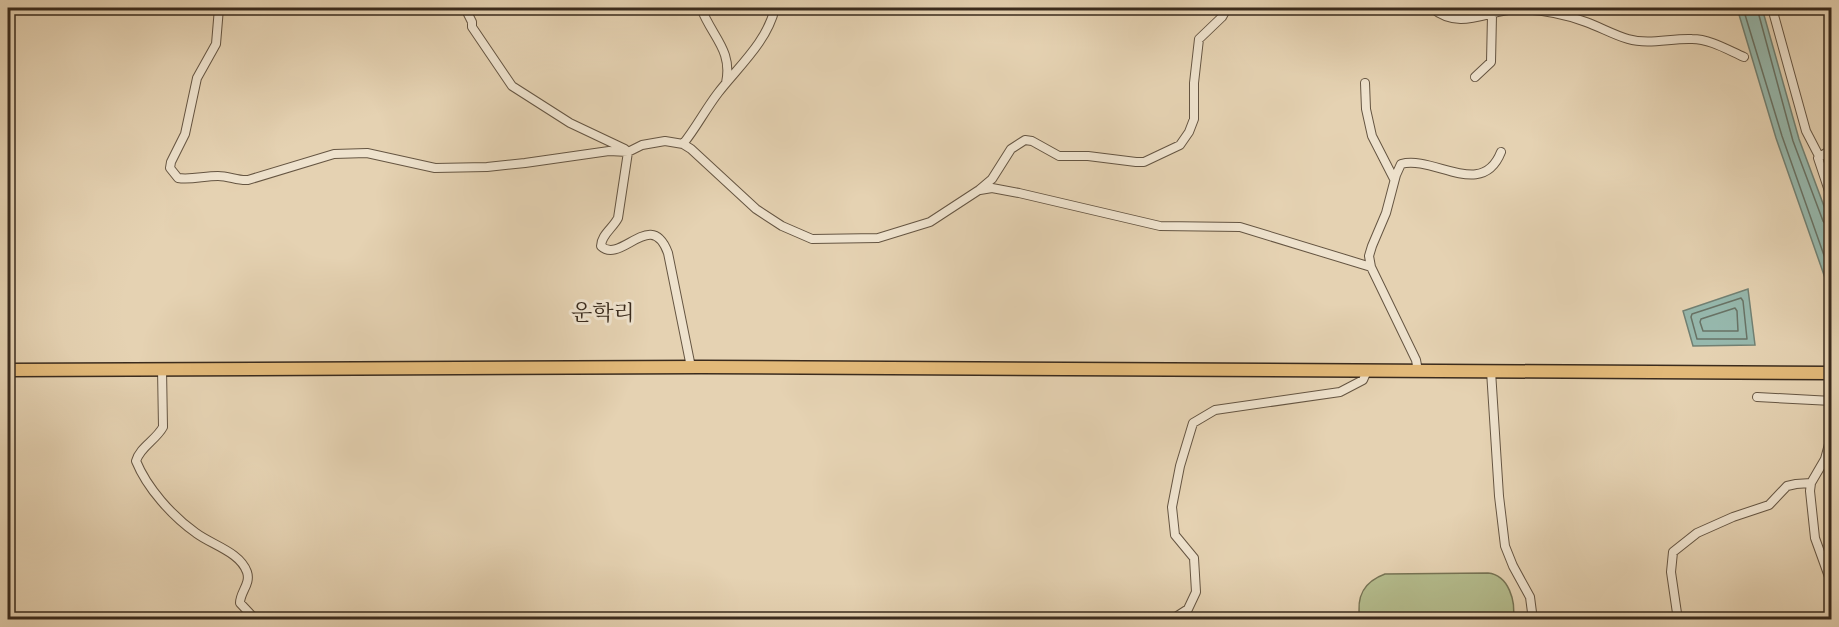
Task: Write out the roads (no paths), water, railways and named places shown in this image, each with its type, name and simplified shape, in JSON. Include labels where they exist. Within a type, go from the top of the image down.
[{"type":"main road","points":[[8,370],[690,367],[1832,373]]},
{"type":"street","points":[[219,8],[216,44],[197,78],[185,134],[171,162],[170,168],[178,178],[219,176],[240,181],[248,180],[344,153],[367,153],[435,168],[487,167],[609,151],[628,152],[653,142],[665,141],[683,144],[691,149],[767,218],[812,239],[878,238],[930,222],[992,179],[1011,149],[1025,140],[1032,141],[1059,156],[1088,156],[1136,162],[1144,162],[1179,145],[1189,132],[1194,118],[1194,83],[1199,39],[1222,17],[1227,8]]},
{"type":"street","points":[[465,8],[472,27],[512,86],[570,123],[628,152]]},
{"type":"street","points":[[701,8],[707,24],[725,50],[728,62],[726,84]]},
{"type":"street","points":[[683,144],[711,102],[752,53],[768,26],[775,8]]},
{"type":"street","points":[[1432,8],[1447,17],[1456,19],[1492,15],[1502,10],[1548,11],[1585,21],[1628,39],[1644,42],[1695,39],[1744,57]]},
{"type":"street","points":[[1772,8],[1806,131],[1819,156],[1821,174],[1832,200]]},
{"type":"street","points":[[1475,76],[1491,62],[1492,15]]},
{"type":"street","points":[[1365,83],[1366,109],[1372,135],[1394,181]]},
{"type":"street","points":[[1819,156],[1832,148]]},
{"type":"street","points":[[628,152],[618,218],[604,237],[601,246],[604,250],[614,251],[646,235],[659,238],[663,243],[668,254],[690,367]]},
{"type":"street","points":[[1418,371],[1416,360],[1371,267],[1369,256],[1386,213],[1398,168],[1401,164],[1417,162],[1456,173],[1481,173],[1493,167],[1501,152]]},
{"type":"street","points":[[979,190],[992,188],[1018,193],[1160,226],[1240,227],[1371,267]]},
{"type":"street","points":[[162,369],[163,427],[136,461],[155,492],[187,525],[212,544],[235,555],[241,561],[248,580],[240,597],[240,603],[256,620]]},
{"type":"street","points":[[1171,620],[1188,609],[1196,592],[1194,558],[1175,535],[1172,507],[1180,466],[1193,423],[1215,410],[1340,392],[1363,380],[1367,370]]},
{"type":"street","points":[[1491,371],[1499,496],[1505,546],[1530,597],[1533,620]]},
{"type":"street","points":[[1757,398],[1832,401]]},
{"type":"street","points":[[1832,433],[1826,459],[1811,483],[1815,538],[1832,585]]},
{"type":"street","points":[[1678,620],[1671,572],[1673,552],[1697,533],[1733,517],[1769,505],[1787,486],[1811,483]]},
{"type":"street","points":[[8,597],[10,620]]},
{"type":"water","points":[[1737,8],[1762,8],[1799,139],[1831,225],[1831,295],[1776,138]]},
{"type":"water","points":[[1748,289],[1755,345],[1693,346],[1683,311]]},
{"type":"district","name":"운학리","points":[[603,313]]}]
